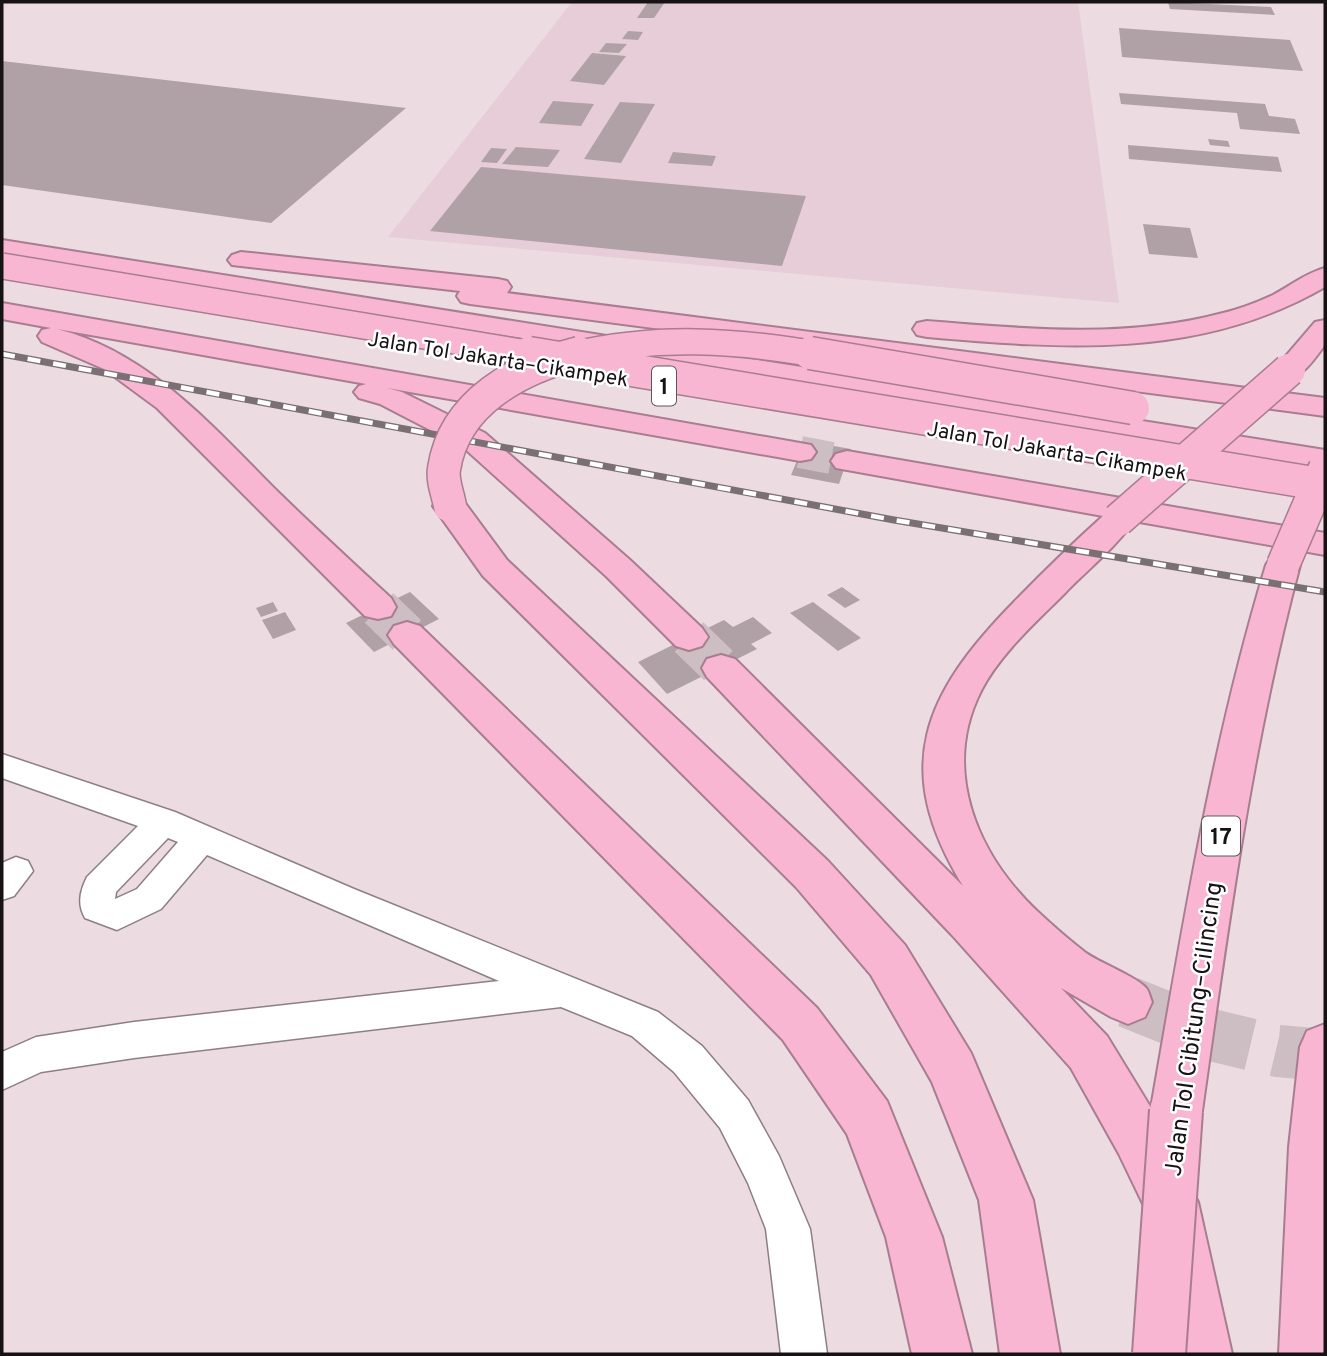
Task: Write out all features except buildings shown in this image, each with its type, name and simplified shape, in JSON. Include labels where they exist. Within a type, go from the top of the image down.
[{"type":"highway","points":[[2,227],[278,272],[935,354],[1325,407]]},
{"type":"highway","points":[[80,239],[324,270],[918,328],[1062,337],[1146,334],[1216,323],[1284,302],[1325,276]]},
{"type":"highway","name":"Jalan Tol Jakarta–Cikampek","points":[[2,247],[1325,459]]},
{"type":"highway","name":"1","points":[[2,256],[1325,470]]},
{"type":"highway","name":"1","points":[[2,266],[1325,485]]},
{"type":"highway","name":"Jalan Tol Jakarta–Cikampek","points":[[2,277],[1325,496]]},
{"type":"highway","points":[[2,311],[800,452]]},
{"type":"highway","points":[[2,321],[86,347],[133,374],[178,410],[800,1024],[867,1119],[914,1237],[942,1354]]},
{"type":"highway","points":[[1128,1002],[1070,968],[1025,930],[990,893],[966,858],[949,813],[943,775],[946,741],[954,707],[970,678],[991,649],[1022,616],[1118,520],[1289,370],[1325,328]]},
{"type":"highway","points":[[1030,1354],[1006,1200],[953,1070],[888,960],[812,874],[495,568],[450,506],[444,471],[456,429],[482,398],[515,376],[548,362],[611,345],[670,340],[817,355],[1325,438]]},
{"type":"highway","points":[[198,345],[391,398],[474,440],[618,568],[705,652],[968,921],[1089,1052],[1138,1136],[1171,1202],[1202,1354]]},
{"type":"highway","points":[[847,461],[1325,544]]},
{"type":"highway","name":"Jalan Tol Cibitung–Cilincing","points":[[1159,1354],[1177,1111],[1232,767],[1270,606],[1283,565],[1325,470]]},
{"type":"highway","points":[[1309,1354],[1317,1147],[1325,1047]]},
{"type":"street","points":[[2,765],[163,821],[645,1024],[688,1059],[734,1114],[764,1171],[788,1229],[804,1354]]},
{"type":"street","points":[[163,821],[99,887],[97,908],[117,915],[149,899],[201,839]]},
{"type":"street","points":[[2,1072],[36,1055],[122,1042],[565,989]]},
{"type":"shaded area","points":[[572,2],[1078,2],[1119,303],[388,237]]},
{"type":"tunnel","points":[[800,452],[847,461]]},
{"type":"tunnel","points":[[379,608],[407,635]]},
{"type":"tunnel","points":[[689,637],[721,668]]},
{"type":"tunnel","points":[[1128,1002],[1207,1034],[1278,1051],[1325,1055]]},
{"type":"railway","points":[[7,355],[2,354],[894,520],[1325,592]]}]
